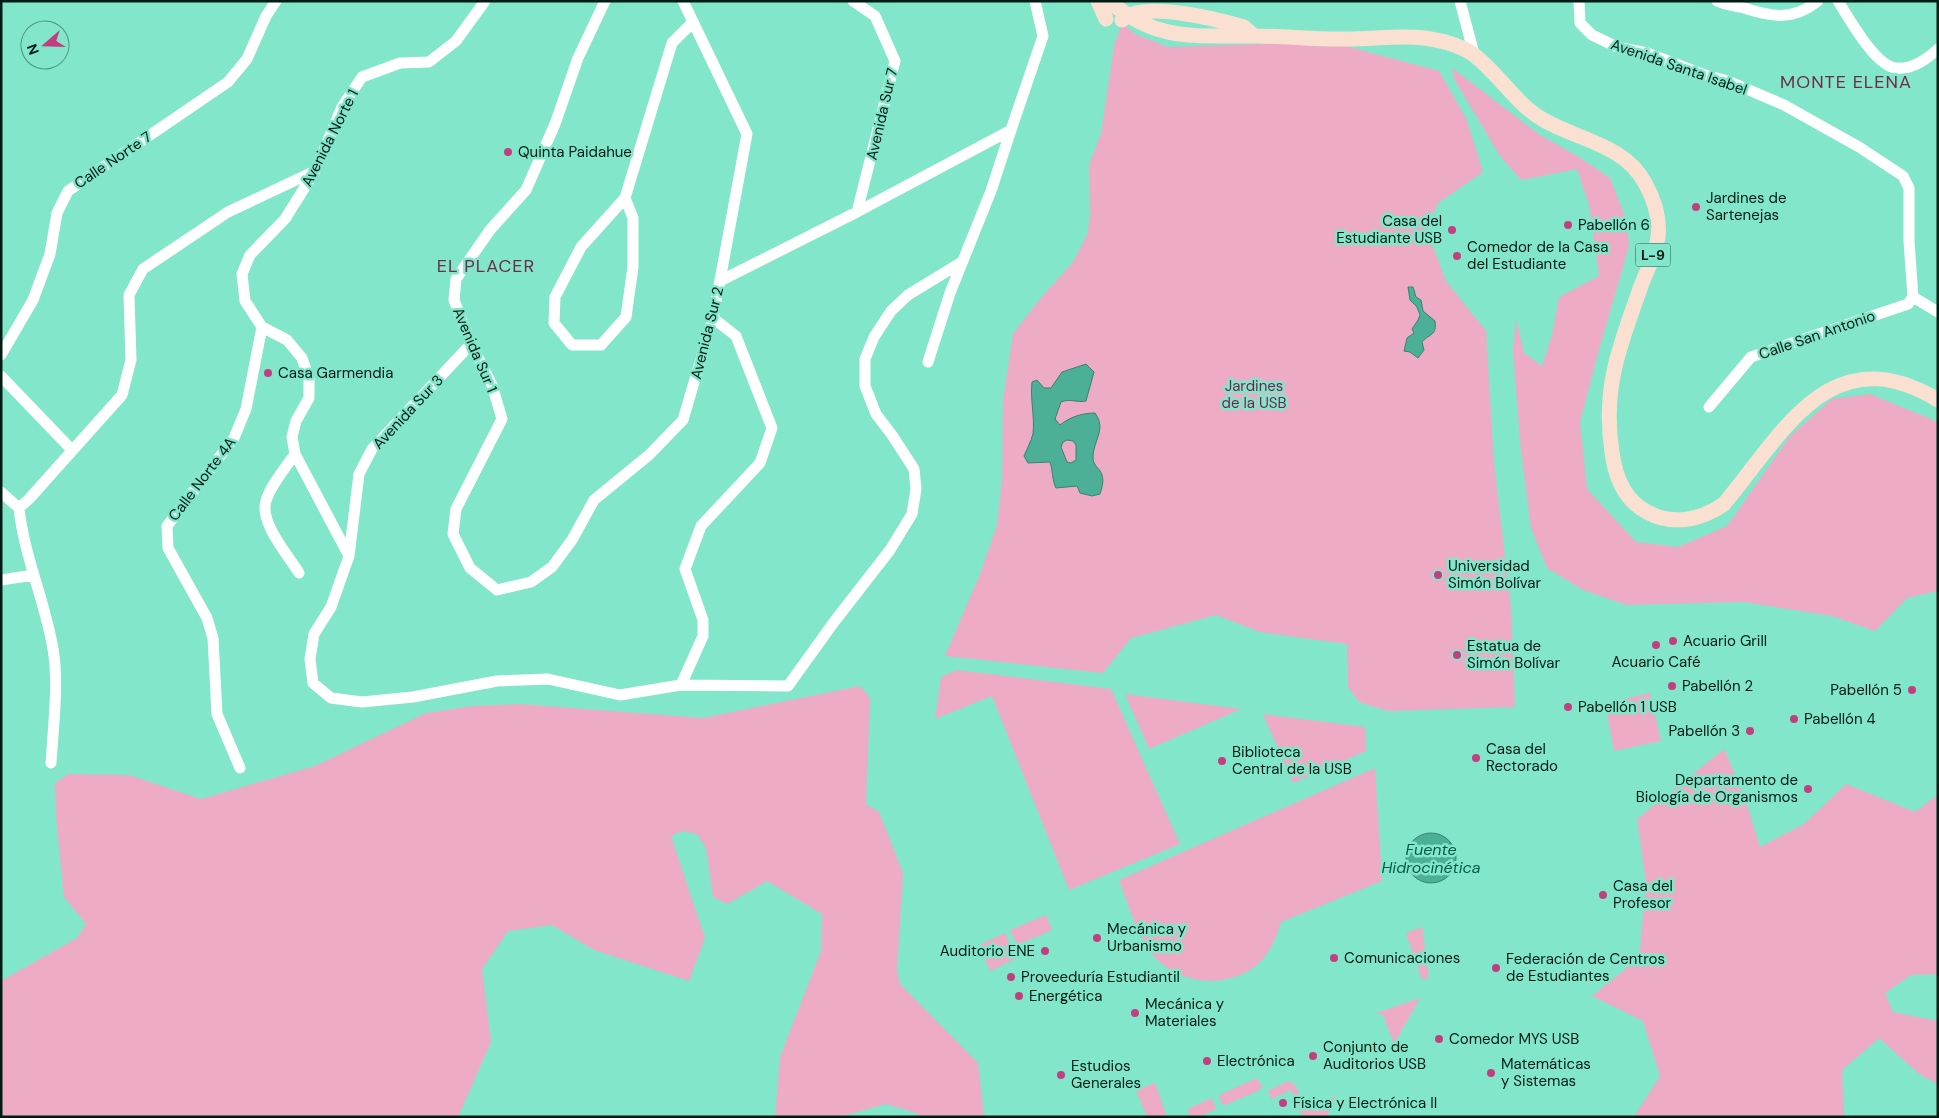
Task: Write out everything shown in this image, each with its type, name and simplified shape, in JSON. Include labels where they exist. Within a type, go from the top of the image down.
[{"type":"main road","points":[[1098,1],[1106,19]]},
{"type":"main road","name":"L-9","points":[[1109,1],[1143,24],[1159,30],[1200,37],[1254,36],[1348,40],[1394,38],[1436,40],[1474,54],[1528,109],[1540,118],[1604,146],[1622,156],[1636,168],[1646,183],[1654,204],[1658,222],[1656,246],[1613,371],[1609,400],[1611,445],[1616,473],[1625,493],[1641,508],[1659,517],[1683,520],[1697,518],[1712,512],[1724,504],[1794,416],[1811,402],[1847,382],[1864,378],[1879,378],[1913,386],[1938,400]]},
{"type":"main road","points":[[1122,20],[1128,12],[1141,7],[1161,6],[1244,27],[1254,36]]},
{"type":"street","name":"Calle Norte 7","points":[[1,355],[33,300],[50,254],[57,212],[68,191],[228,82],[247,59],[266,16],[276,1]]},
{"type":"street","name":"Avenida Norte 1","points":[[262,327],[245,301],[242,274],[250,255],[285,219],[315,171],[342,107],[362,78],[400,63],[429,62],[456,41],[485,1]]},
{"type":"street","name":"Avenida Sur 1","points":[[497,590],[470,568],[453,534],[456,509],[502,419],[492,385],[472,344],[454,300],[456,279],[490,230],[526,190],[555,124],[578,58],[605,1]]},
{"type":"street","name":"Avenida Sur 2","points":[[497,590],[531,582],[552,567],[572,540],[594,500],[649,456],[683,420],[713,318],[747,134],[683,1]]},
{"type":"street","name":"Avenida Sur 7","points":[[853,1],[874,16],[895,61],[857,212]]},
{"type":"street","points":[[928,362],[950,293],[991,191],[1043,36],[1035,1]]},
{"type":"street","points":[[1460,1],[1474,54]]},
{"type":"street","name":"Avenida Santa Isabel","points":[[1579,1],[1580,23],[1592,35],[1617,47],[1647,53],[1702,74],[1728,81],[1784,105],[1859,147],[1903,176],[1909,188],[1909,241],[1913,297]]},
{"type":"street","points":[[1717,1],[1764,15],[1783,16],[1797,13],[1818,1]]},
{"type":"street","points":[[1838,1],[1871,50],[1877,57],[1894,68],[1908,67],[1927,59],[1938,50]]},
{"type":"street","points":[[625,198],[634,218],[633,267],[626,316],[601,345],[572,345],[554,323],[555,297],[581,247],[625,198],[672,43],[693,22]]},
{"type":"street","points":[[720,281],[857,212],[1011,130]]},
{"type":"street","points":[[19,508],[122,395],[131,360],[129,295],[143,269],[228,212],[315,171]]},
{"type":"street","name":"Avenida Sur 3","points":[[472,344],[372,449],[359,474],[349,556],[331,607],[314,634],[310,659],[313,683],[331,698],[362,702],[414,697],[497,681],[548,679],[620,695],[681,685],[788,686],[834,622],[890,550],[912,514],[916,489],[914,468],[876,414],[865,386],[865,360],[874,337],[891,311],[908,294],[962,262]]},
{"type":"street","points":[[1913,297],[1938,312]]},
{"type":"street","name":"Calle San Antonio","points":[[1709,407],[1751,357],[1908,304],[1913,297]]},
{"type":"street","points":[[681,685],[703,636],[703,620],[686,569],[701,526],[760,462],[772,428],[736,336],[713,318]]},
{"type":"street","points":[[262,327],[287,340],[302,358],[309,379],[309,398],[296,421],[292,437],[294,454],[349,556]]},
{"type":"street","name":"Calle Norte 4A","points":[[240,768],[217,714],[214,638],[207,618],[168,548],[167,526],[234,438],[246,409],[262,327]]},
{"type":"street","points":[[1,376],[72,450]]},
{"type":"street","points":[[294,454],[266,499],[264,510],[267,521],[299,573]]},
{"type":"street","points":[[1,492],[19,508],[21,527],[42,597],[54,650],[55,694],[51,763]]},
{"type":"street","points":[[1,580],[34,575]]},
{"type":"green space","name":"Jardines de la USB","points":[[1122,23],[1135,34],[1168,47],[1331,42],[1439,71],[1466,118],[1483,172],[1438,203],[1426,228],[1446,281],[1486,331],[1494,463],[1511,608],[1515,707],[1388,711],[1359,702],[1348,687],[1347,644],[1260,632],[1216,615],[1131,638],[1103,673],[945,656],[980,574],[997,525],[1002,479],[1003,400],[1013,334],[1040,299],[1073,262],[1087,235],[1090,217],[1089,165],[1101,134],[1114,46]]},
{"type":"green space","points":[[1452,68],[1540,135],[1579,157],[1610,178],[1627,222],[1629,246],[1580,422],[1587,489],[1636,542],[1678,547],[1727,526],[1790,436],[1832,399],[1870,394],[1938,422],[1938,591],[1907,598],[1875,631],[1832,616],[1743,602],[1627,605],[1583,590],[1547,568],[1531,528],[1520,442],[1513,351],[1516,319],[1524,353],[1542,366],[1552,335],[1559,297],[1599,276],[1589,205],[1577,169],[1521,180],[1500,156],[1454,79]]},
{"type":"green space","points":[[957,670],[1111,689],[1180,844],[1069,890],[992,696],[935,719],[941,677]]},
{"type":"green space","points":[[860,686],[870,698],[866,804],[879,812],[903,873],[897,970],[900,984],[978,1063],[984,1117],[920,1117],[916,1113],[886,1104],[839,1117],[775,1117],[780,1057],[821,951],[822,914],[767,881],[727,904],[713,897],[706,848],[697,834],[682,831],[671,836],[705,938],[689,981],[594,950],[552,925],[508,931],[482,969],[491,1042],[458,1117],[1,1117],[1,981],[77,938],[86,924],[64,897],[56,816],[55,783],[68,774],[129,775],[201,799],[315,766],[426,713],[473,706],[519,704],[703,718]]},
{"type":"green space","points":[[1650,693],[1661,741],[1614,751],[1605,703]]},
{"type":"green space","points":[[1125,694],[1241,709],[1149,749]]},
{"type":"green space","points":[[1263,714],[1365,727],[1366,751],[1293,783]]},
{"type":"green space","points":[[1724,749],[1745,798],[1760,847],[1804,824],[1846,784],[1915,812],[1936,796],[1938,792],[1938,974],[1911,975],[1885,993],[1893,1012],[1938,1021],[1938,1084],[1919,1074],[1879,1038],[1842,1070],[1844,1117],[1634,1117],[1660,1076],[1643,1021],[1592,996],[1639,958],[1646,883],[1637,819]]},
{"type":"green space","points":[[1375,768],[1382,881],[1281,922],[1274,941],[1263,959],[1251,969],[1237,976],[1222,980],[1206,981],[1191,978],[1176,973],[1151,953],[1137,928],[1119,880]]},
{"type":"green space","points":[[1046,915],[1052,930],[1017,945],[1010,930]]},
{"type":"green space","points":[[1422,927],[1429,977],[1422,980],[1406,933]]},
{"type":"green space","points":[[1005,933],[1017,958],[990,971],[979,945]]},
{"type":"green space","points":[[1420,998],[1394,1044],[1383,1015],[1376,1013]]},
{"type":"green space","points":[[1257,1078],[1262,1087],[1258,1091],[1225,1105],[1222,1104],[1219,1096],[1221,1094]]},
{"type":"green space","points":[[1288,1081],[1295,1085],[1307,1106],[1336,1096],[1327,1117],[1303,1117],[1291,1090],[1271,1099],[1268,1091]]},
{"type":"green space","points":[[1155,1083],[1167,1117],[1147,1117],[1136,1090]]},
{"type":"green space","points":[[1212,1098],[1216,1109],[1199,1117],[1190,1117],[1189,1108]]},
{"type":"water","points":[[1408,287],[1413,287],[1416,297],[1421,300],[1423,311],[1435,321],[1434,332],[1422,342],[1424,350],[1418,358],[1410,352],[1404,351],[1407,338],[1414,333],[1412,329],[1420,315],[1417,307],[1410,300]]},
{"type":"water","points":[[1086,364],[1094,372],[1086,401],[1067,400],[1061,402],[1055,419],[1060,425],[1076,416],[1095,413],[1100,430],[1093,458],[1103,477],[1100,494],[1092,496],[1080,493],[1077,486],[1056,488],[1050,462],[1028,463],[1024,456],[1033,434],[1032,382],[1037,380],[1044,388],[1051,388],[1062,372]],"holes":[[[1067,440],[1073,441],[1076,445],[1076,460],[1071,463],[1067,462],[1061,447],[1063,442]]]},
{"type":"water","name":"Fuente Hidrocinética","points":[[1426,833],[1436,833],[1449,840],[1456,853],[1456,863],[1449,876],[1436,883],[1426,883],[1417,879],[1410,872],[1406,863],[1406,853],[1410,844],[1417,837]]},
{"type":"place","name":"Quinta Paidahue","points":[[508,152]]},
{"type":"place","name":"Jardines de Sartenejas","points":[[1696,207]]},
{"type":"place","name":"Pabellón 6","points":[[1568,225]]},
{"type":"place","name":"Casa del Estudiante USB","points":[[1452,230]]},
{"type":"place","name":"Comedor de la Casa del Estudiante","points":[[1457,256]]},
{"type":"place","name":"Casa Garmendia","points":[[268,373]]},
{"type":"place","name":"Universidad Simón Bolívar","points":[[1438,575]]},
{"type":"place","name":"Acuario Grill","points":[[1673,641]]},
{"type":"place","name":"Acuario Café","points":[[1656,645]]},
{"type":"place","name":"Estatua de Simón Bolívar","points":[[1457,655]]},
{"type":"place","name":"Pabellón 2","points":[[1672,686]]},
{"type":"place","name":"Pabellón 5","points":[[1912,690]]},
{"type":"place","name":"Pabellón 1 USB","points":[[1568,707]]},
{"type":"place","name":"Pabellón 4","points":[[1794,719]]},
{"type":"place","name":"Pabellón 3","points":[[1750,731]]},
{"type":"place","name":"Casa del Rectorado","points":[[1476,758]]},
{"type":"place","name":"Biblioteca Central de la USB","points":[[1222,761]]},
{"type":"place","name":"Departamento de Biología de Organismos","points":[[1808,789]]},
{"type":"place","name":"Casa del Profesor","points":[[1603,895]]},
{"type":"place","name":"Mecánica y Urbanismo","points":[[1097,938]]},
{"type":"place","name":"Auditorio ENE","points":[[1045,951]]},
{"type":"place","name":"Comunicaciones","points":[[1334,958]]},
{"type":"place","name":"Federación de Centros de Estudiantes","points":[[1496,968]]},
{"type":"place","name":"Proveeduría Estudiantil","points":[[1011,977]]},
{"type":"place","name":"Energética","points":[[1019,996]]},
{"type":"place","name":"Mecánica y Materiales","points":[[1135,1013]]},
{"type":"place","name":"Comedor MYS USB","points":[[1439,1039]]},
{"type":"place","name":"Conjunto de Auditorios USB","points":[[1313,1056]]},
{"type":"place","name":"Electrónica","points":[[1207,1061]]},
{"type":"place","name":"Matemáticas y Sistemas","points":[[1491,1073]]},
{"type":"place","name":"Estudios Generales","points":[[1061,1075]]},
{"type":"place","name":"Física y Electrónica II","points":[[1283,1103]]},
{"type":"district","name":"MONTE ELENA","points":[[1846,82]]},
{"type":"district","name":"EL PLACER","points":[[486,266]]}]
